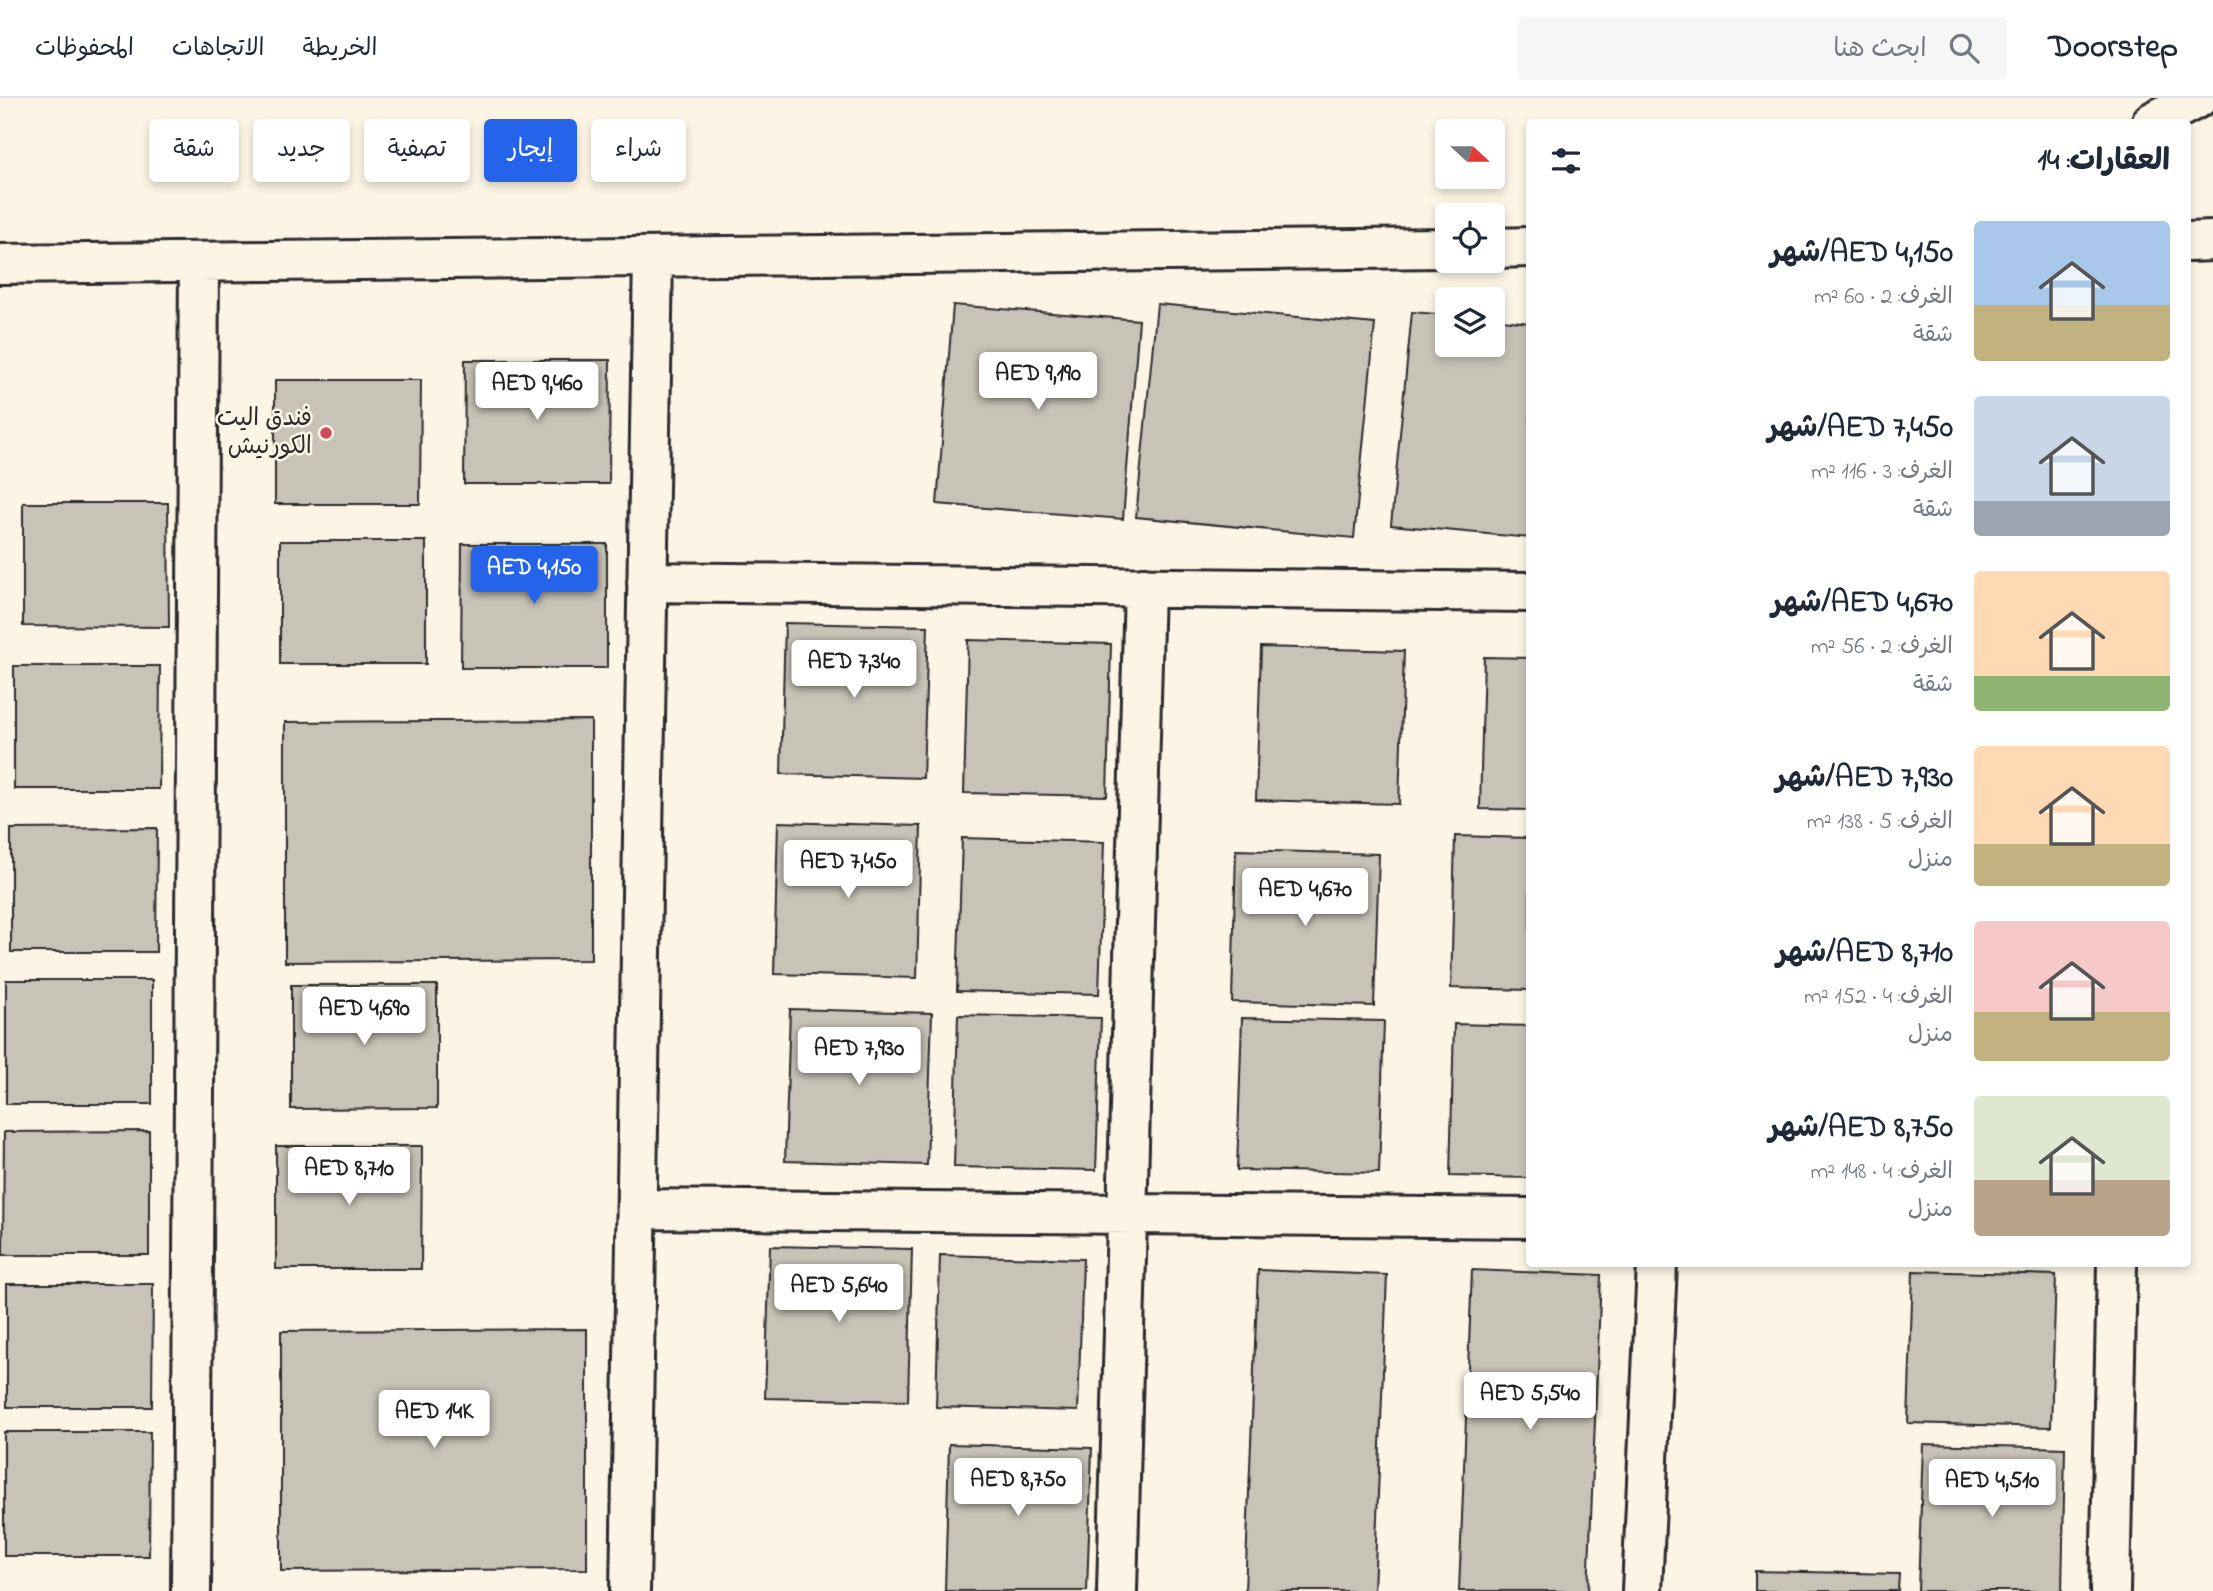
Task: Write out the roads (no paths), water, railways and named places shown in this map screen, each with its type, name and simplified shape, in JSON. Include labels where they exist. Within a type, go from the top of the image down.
[{"type":"street","points":[[2158,119],[2197,98]]},
{"type":"street","points":[[2191,242],[2213,241]]},
{"type":"street","points":[[1505,248],[1526,247]]},
{"type":"street","points":[[0,264],[1435,248]]},
{"type":"street","points":[[630,1591],[653,257]]},
{"type":"street","points":[[191,1591],[199,262]]},
{"type":"street","points":[[647,582],[1526,592]]},
{"type":"street","points":[[1116,1591],[1144,587]]},
{"type":"street","points":[[637,1209],[1526,1218]]},
{"type":"street","points":[[1643,1591],[1657,1267]]},
{"type":"street","points":[[2110,1591],[2117,1267]]},
{"type":"place","name":"فندق اليت الكورنيش","points":[[326,433]]}]
